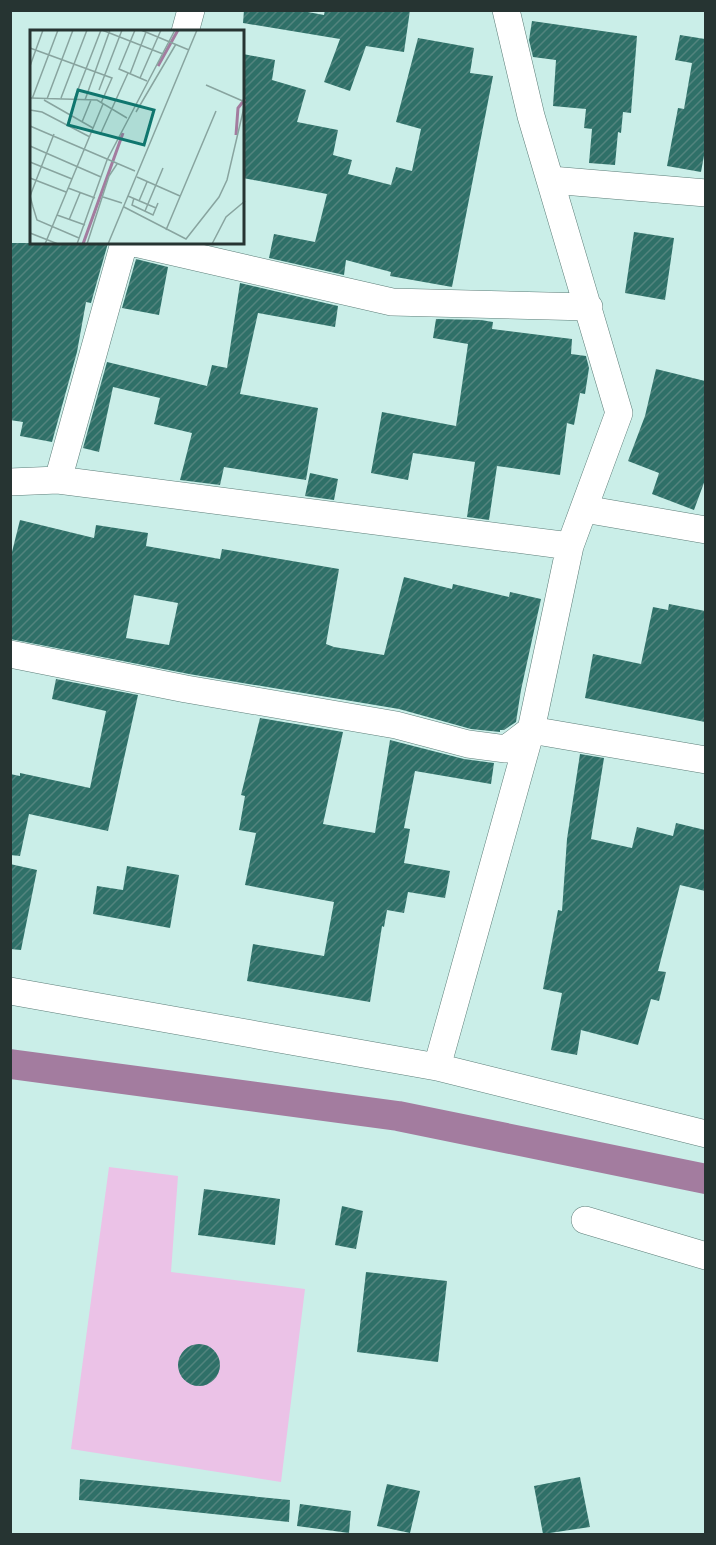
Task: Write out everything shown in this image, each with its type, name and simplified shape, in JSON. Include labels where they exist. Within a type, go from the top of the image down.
[{"type":"street","points":[[186,30],[192,10]]},
{"type":"street","points":[[437,1067],[531,730],[570,546],[619,413],[531,116],[506,10]]},
{"type":"street","points":[[550,180],[705,193]]},
{"type":"street","points":[[58,480],[124,244]]},
{"type":"street","points":[[139,244],[392,302],[589,307]]},
{"type":"street","points":[[10,482],[58,480],[570,546]]},
{"type":"street","points":[[584,509],[705,530]]},
{"type":"street","points":[[10,654],[186,689],[396,725],[468,744],[506,748],[531,730],[705,760]]},
{"type":"street","points":[[10,991],[437,1067],[705,1134]]},
{"type":"street","points":[[585,1220],[705,1257]]},
{"type":"shaded area","points":[[109,1167],[178,1176],[171,1272],[305,1289],[281,1482],[71,1449]]},
{"type":"building","points":[[244,10],[297,10],[324,15],[325,10],[410,10],[404,52],[366,46],[350,91],[324,82],[340,39],[243,23]]},
{"type":"building","points":[[532,21],[637,36],[631,113],[623,112],[621,133],[618,132],[615,165],[589,163],[592,129],[584,128],[586,109],[553,106],[556,60],[533,57],[529,40]]},
{"type":"building","points":[[680,35],[705,39],[705,150],[701,172],[667,166],[678,108],[684,109],[692,63],[675,60]]},
{"type":"building","points":[[418,38],[474,48],[470,73],[493,76],[452,287],[390,276],[391,272],[346,260],[344,275],[269,258],[274,234],[315,242],[327,194],[244,178],[244,54],[275,60],[272,80],[306,90],[297,122],[338,130],[333,155],[352,160],[348,174],[391,185],[396,167],[412,171],[421,129],[396,122]]},
{"type":"building","points":[[634,232],[674,238],[665,300],[625,293]]},
{"type":"building","points":[[10,243],[108,244],[91,303],[86,302],[77,352],[52,442],[20,436],[23,422],[10,420]]},
{"type":"building","points":[[136,259],[168,267],[159,315],[122,308]]},
{"type":"building","points":[[240,283],[338,306],[335,327],[258,313],[240,394],[318,408],[306,480],[224,467],[220,485],[180,480],[192,433],[154,424],[160,398],[113,387],[99,452],[83,448],[107,362],[207,386],[212,365],[227,368]]},
{"type":"building","points":[[436,319],[481,320],[493,322],[492,329],[572,339],[571,354],[586,356],[589,368],[585,394],[580,393],[574,425],[567,423],[560,475],[497,466],[489,520],[467,517],[475,462],[413,453],[408,480],[371,473],[382,412],[456,426],[468,344],[433,338]]},
{"type":"building","points":[[656,369],[705,381],[705,480],[694,510],[652,494],[659,473],[628,461],[645,416]]},
{"type":"building","points":[[310,473],[338,479],[334,500],[305,496]]},
{"type":"building","points":[[20,520],[94,538],[96,525],[148,533],[146,546],[220,559],[222,549],[339,569],[326,644],[384,655],[404,577],[452,589],[453,584],[509,597],[510,592],[541,599],[516,722],[500,732],[471,729],[399,709],[189,674],[10,639],[10,560]],"holes":[[[134,595],[178,603],[169,645],[126,638]]]},
{"type":"building","points":[[669,604],[705,611],[705,722],[585,698],[593,654],[641,664],[653,607],[668,610]]},
{"type":"building","points":[[56,679],[138,695],[108,831],[29,814],[20,856],[10,855],[10,774],[20,776],[20,773],[90,788],[106,711],[52,699]]},
{"type":"building","points":[[260,718],[343,732],[323,824],[375,833],[390,740],[464,759],[494,763],[491,784],[415,771],[404,828],[410,829],[404,863],[450,871],[445,898],[408,892],[404,913],[387,910],[384,927],[382,926],[370,1002],[247,981],[253,944],[324,956],[334,902],[245,885],[256,833],[239,830],[245,796],[241,795]]},
{"type":"building","points":[[580,754],[604,758],[591,839],[632,848],[637,827],[673,836],[676,823],[705,830],[705,891],[680,885],[658,971],[666,972],[659,1001],[651,999],[638,1045],[581,1030],[577,1055],[551,1050],[562,993],[543,989],[558,910],[562,911],[567,839]]},
{"type":"building","points":[[10,864],[37,870],[21,950],[10,949]]},
{"type":"building","points":[[127,866],[179,875],[170,928],[93,914],[97,886],[123,890]]},
{"type":"building","points":[[204,1189],[280,1199],[275,1245],[198,1235]]},
{"type":"building","points":[[342,1206],[363,1211],[356,1249],[335,1245]]},
{"type":"building","points":[[366,1272],[447,1281],[438,1362],[357,1352]]},
{"type":"building","points":[[199,1344],[207,1345],[214,1350],[219,1357],[219,1373],[214,1380],[207,1385],[199,1386],[191,1385],[184,1380],[179,1373],[178,1365],[179,1357],[184,1350],[191,1345]]},
{"type":"building","points":[[580,1477],[590,1527],[543,1534],[534,1486]]},
{"type":"building","points":[[80,1479],[290,1500],[289,1522],[79,1500]]},
{"type":"building","points":[[387,1484],[420,1491],[410,1533],[377,1526]]},
{"type":"building","points":[[300,1504],[351,1511],[349,1533],[297,1526]]},
{"type":"waterway","points":[[10,1064],[398,1116],[706,1179]]}]
